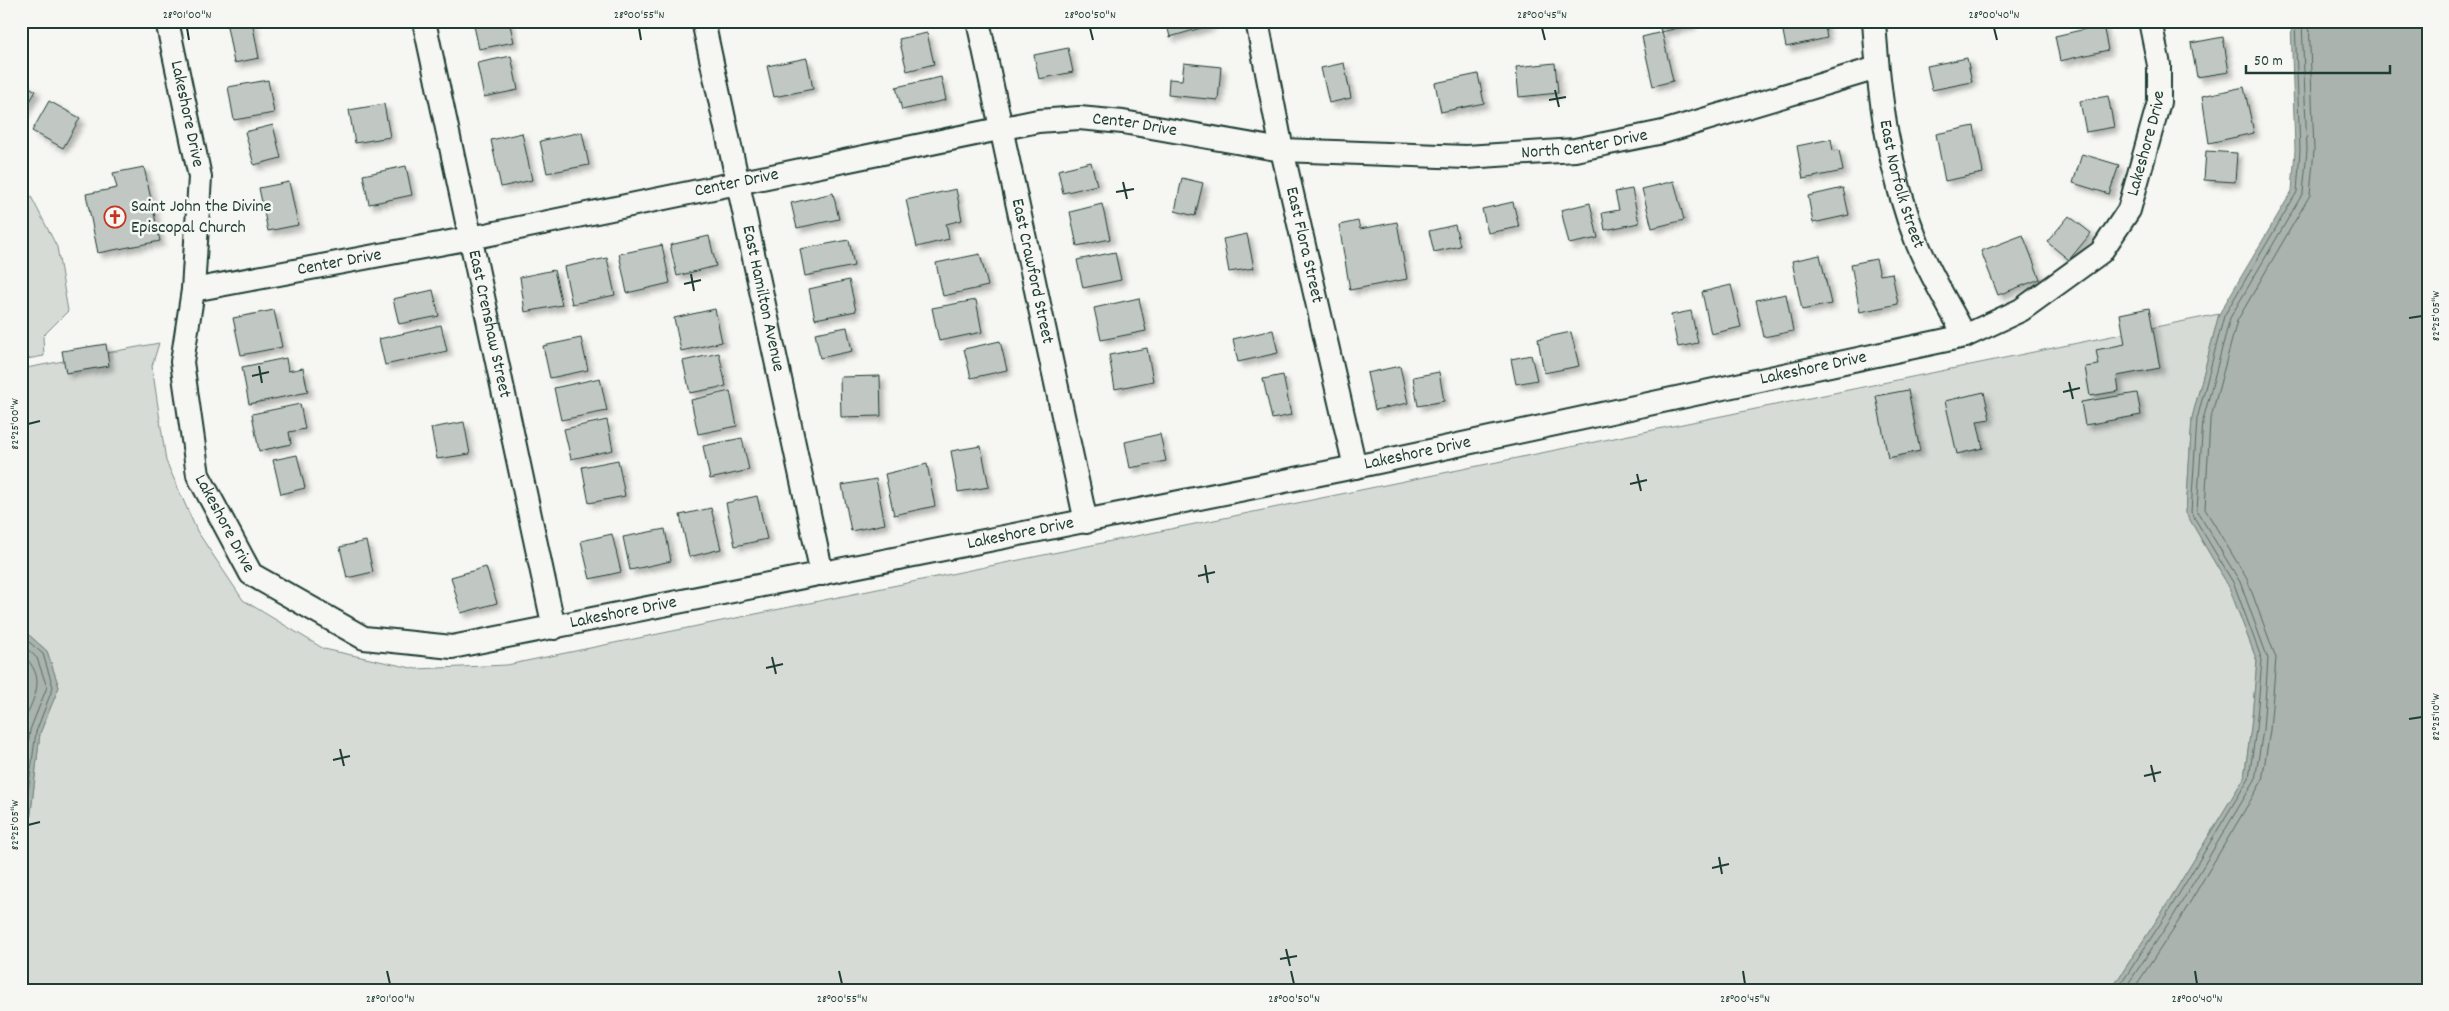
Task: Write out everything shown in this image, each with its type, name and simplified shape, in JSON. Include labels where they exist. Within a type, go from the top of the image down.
[{"type":"street","name":"Lakeshore Drive","points":[[167,21],[200,177],[192,290],[182,362],[198,475],[251,574],[364,638],[452,647],[1355,467],[1965,336],[2020,310],[2101,252],[2129,210],[2159,102],[2159,65],[2150,21]]},
{"type":"street","name":"East Crenshaw Street","points":[[424,21],[554,628]]},
{"type":"street","name":"East Hamilton Avenue","points":[[703,21],[822,574]]},
{"type":"street","name":"East Crawford Street","points":[[978,21],[1086,522]]},
{"type":"street","name":"East Flora Street","points":[[1257,21],[1282,150],[1355,467]]},
{"type":"street","name":"East Norfolk Street","points":[[1874,21],[1877,68],[1890,158],[1915,236],[1965,336]]},
{"type":"street","name":"North Center Drive","points":[[1282,150],[1466,157],[1575,150],[1663,132],[1877,68]]},
{"type":"street","name":"Center Drive","points":[[192,290],[471,238],[1038,121],[1079,118],[1123,122],[1282,150]]},
{"type":"shaded area","points":[[21,177],[57,247],[68,311],[43,336],[44,356],[21,360]]},
{"type":"shaded area","points":[[2219,314],[2192,418],[2186,513],[2229,587],[2257,661],[2244,778],[2164,909],[2111,990],[21,990],[21,873],[29,830],[40,733],[59,687],[47,651],[21,628],[21,369],[159,343],[152,366],[166,461],[197,531],[243,600],[324,649],[416,669],[507,665]]},
{"type":"water","points":[[2291,21],[2428,21],[2428,990],[2111,990],[2164,909],[2244,778],[2257,661],[2229,587],[2186,513],[2192,418],[2219,314],[2292,191],[2295,150]]},
{"type":"water","points":[[21,628],[47,651],[59,687],[40,733],[29,830],[21,873]]},
{"type":"building","points":[[226,21],[252,21],[259,58],[234,63]]},
{"type":"building","points":[[473,21],[509,21],[514,42],[479,49]]},
{"type":"building","points":[[1166,21],[1210,21],[1211,25],[1170,37]]},
{"type":"building","points":[[1658,21],[1690,21],[1691,25],[1661,32]]},
{"type":"building","points":[[1781,21],[1824,21],[1827,38],[1786,47]]},
{"type":"building","points":[[2103,25],[2108,50],[2060,61],[2055,36]]},
{"type":"building","points":[[1662,32],[1673,81],[1653,86],[1642,37]]},
{"type":"building","points":[[927,33],[934,64],[907,71],[899,39]]},
{"type":"building","points":[[2223,37],[2229,72],[2197,77],[2191,43]]},
{"type":"building","points":[[1068,48],[1073,72],[1039,79],[1034,55]]},
{"type":"building","points":[[511,56],[518,90],[484,97],[477,63]]},
{"type":"building","points":[[807,58],[813,89],[774,97],[767,66]]},
{"type":"building","points":[[1967,58],[1972,82],[1932,90],[1927,66]]},
{"type":"building","points":[[1184,63],[1221,67],[1218,100],[1168,95],[1169,79],[1182,80]]},
{"type":"building","points":[[1344,63],[1351,98],[1329,103],[1321,68]]},
{"type":"building","points":[[1555,63],[1558,93],[1519,97],[1516,67]]},
{"type":"building","points":[[1478,74],[1484,103],[1441,112],[1435,83]]},
{"type":"building","points":[[941,77],[946,100],[902,110],[896,87]]},
{"type":"building","points":[[268,80],[274,113],[234,120],[228,87]]},
{"type":"building","points":[[21,82],[36,91],[21,116]]},
{"type":"building","points":[[2244,87],[2254,133],[2209,143],[2202,96]]},
{"type":"building","points":[[2108,96],[2114,127],[2086,132],[2080,101]]},
{"type":"building","points":[[49,101],[80,118],[63,148],[32,131]]},
{"type":"building","points":[[384,104],[390,137],[355,143],[349,110]]},
{"type":"building","points":[[273,125],[281,158],[254,165],[245,132]]},
{"type":"building","points":[[1974,126],[1983,173],[1945,181],[1936,134]]},
{"type":"building","points":[[582,132],[589,165],[547,173],[540,141]]},
{"type":"building","points":[[522,133],[532,180],[501,187],[491,140]]},
{"type":"building","points":[[1831,139],[1833,151],[1839,150],[1843,171],[1803,179],[1797,146]]},
{"type":"building","points":[[2206,151],[2237,153],[2235,182],[2204,180]]},
{"type":"building","points":[[2082,154],[2119,165],[2109,194],[2073,183]]},
{"type":"building","points":[[1091,162],[1097,185],[1063,193],[1058,170]]},
{"type":"building","points":[[406,166],[412,195],[369,204],[363,175]]},
{"type":"building","points":[[144,167],[160,241],[98,253],[86,194],[117,188],[113,173]]},
{"type":"building","points":[[1182,178],[1203,183],[1195,216],[1175,211]]},
{"type":"building","points":[[1674,181],[1684,220],[1652,228],[1642,189]]},
{"type":"building","points":[[289,182],[298,225],[268,231],[259,188]]},
{"type":"building","points":[[1843,188],[1849,215],[1813,223],[1808,196]]},
{"type":"building","points":[[956,189],[962,220],[946,224],[949,239],[917,247],[906,200]]},
{"type":"building","points":[[1632,189],[1639,223],[1605,230],[1602,213],[1619,210],[1615,192]]},
{"type":"building","points":[[833,193],[839,219],[797,228],[791,203]]},
{"type":"building","points":[[1513,202],[1519,227],[1488,233],[1482,209]]},
{"type":"building","points":[[1590,203],[1598,238],[1569,244],[1561,210]]},
{"type":"building","points":[[1102,204],[1110,239],[1077,246],[1070,212]]},
{"type":"building","points":[[2069,216],[2091,233],[2069,260],[2047,242]]},
{"type":"building","points":[[1358,221],[1360,229],[1397,222],[1407,279],[1350,290],[1339,225]]},
{"type":"building","points":[[1455,225],[1460,246],[1434,252],[1429,231]]},
{"type":"building","points":[[1247,234],[1254,268],[1229,272],[1223,239]]},
{"type":"building","points":[[2023,235],[2040,279],[1998,295],[1981,251]]},
{"type":"building","points":[[709,236],[716,266],[677,276],[670,245]]},
{"type":"building","points":[[849,240],[854,266],[805,276],[800,249]]},
{"type":"building","points":[[662,245],[670,283],[627,293],[619,254]]},
{"type":"building","points":[[1115,252],[1121,280],[1083,288],[1077,260]]},
{"type":"building","points":[[980,254],[988,286],[943,296],[936,263]]},
{"type":"building","points":[[1820,255],[1831,304],[1802,310],[1792,261]]},
{"type":"building","points":[[607,258],[615,295],[572,304],[564,267]]},
{"type":"building","points":[[1876,259],[1880,275],[1892,273],[1898,304],[1860,312],[1851,264]]},
{"type":"building","points":[[554,270],[562,305],[525,312],[520,277]]},
{"type":"building","points":[[849,280],[856,311],[815,319],[809,289]]},
{"type":"building","points":[[1731,285],[1741,327],[1711,334],[1702,292]]},
{"type":"building","points":[[433,290],[439,316],[399,324],[393,299]]},
{"type":"building","points":[[1786,294],[1793,331],[1764,337],[1756,300]]},
{"type":"building","points":[[1139,298],[1146,331],[1101,340],[1094,308]]},
{"type":"building","points":[[976,300],[982,332],[939,341],[932,308]]},
{"type":"building","points":[[2149,308],[2160,368],[2117,376],[2119,391],[2090,396],[2085,367],[2099,365],[2096,350],[2125,344],[2120,314]]},
{"type":"building","points":[[715,309],[722,342],[681,351],[674,318]]},
{"type":"building","points":[[274,310],[282,347],[241,355],[233,318]]},
{"type":"building","points":[[1691,311],[1698,343],[1678,347],[1671,315]]},
{"type":"building","points":[[441,325],[447,351],[385,365],[379,339]]},
{"type":"building","points":[[847,327],[852,351],[820,358],[815,333]]},
{"type":"building","points":[[1273,330],[1278,353],[1238,362],[1233,339]]},
{"type":"building","points":[[1571,332],[1579,366],[1544,373],[1538,339]]},
{"type":"building","points":[[581,338],[588,370],[550,378],[543,346]]},
{"type":"building","points":[[1000,341],[1007,370],[971,378],[964,349]]},
{"type":"building","points":[[106,344],[109,366],[66,373],[62,351]]},
{"type":"building","points":[[1147,348],[1153,381],[1115,389],[1109,355]]},
{"type":"building","points":[[719,353],[726,386],[690,393],[683,361]]},
{"type":"building","points":[[1531,355],[1537,380],[1516,384],[1511,359]]},
{"type":"building","points":[[286,358],[288,371],[303,368],[308,392],[249,404],[242,367]]},
{"type":"building","points":[[1400,366],[1408,403],[1375,410],[1367,373]]},
{"type":"building","points":[[1439,372],[1444,401],[1418,406],[1413,377]]},
{"type":"building","points":[[1283,375],[1291,415],[1272,419],[1263,379]]},
{"type":"building","points":[[880,376],[881,416],[841,417],[840,377]]},
{"type":"building","points":[[600,378],[607,411],[561,420],[554,388]]},
{"type":"building","points":[[1908,390],[1920,451],[1888,458],[1876,396]]},
{"type":"building","points":[[730,391],[737,426],[698,434],[691,400]]},
{"type":"building","points":[[1984,392],[1990,419],[1977,421],[1983,448],[1957,454],[1945,401]]},
{"type":"building","points":[[2137,393],[2141,415],[2085,425],[2081,402]]},
{"type":"building","points":[[300,404],[305,429],[289,432],[291,444],[259,451],[252,414]]},
{"type":"building","points":[[607,420],[613,450],[571,459],[564,429]]},
{"type":"building","points":[[464,422],[470,454],[437,459],[431,428]]},
{"type":"building","points":[[1160,434],[1166,461],[1130,468],[1125,442]]},
{"type":"building","points":[[742,438],[749,470],[710,479],[703,446]]},
{"type":"building","points":[[981,446],[989,487],[958,492],[951,451]]},
{"type":"building","points":[[297,455],[305,488],[281,494],[273,460]]},
{"type":"building","points":[[618,460],[625,496],[589,503],[582,467]]},
{"type":"building","points":[[927,464],[935,506],[894,515],[885,474]]},
{"type":"building","points":[[876,479],[885,524],[851,531],[842,485]]},
{"type":"building","points":[[757,496],[767,539],[735,546],[726,503]]},
{"type":"building","points":[[711,508],[721,549],[689,557],[680,515]]},
{"type":"building","points":[[665,529],[671,561],[630,570],[623,537]]},
{"type":"building","points":[[612,534],[621,572],[590,579],[581,541]]},
{"type":"building","points":[[366,541],[373,572],[347,578],[340,547]]},
{"type":"building","points":[[486,567],[497,603],[461,613],[451,577]]},
{"type":"place","name":"Saint John the Divine Episcopal Church","points":[[115,217]]}]
